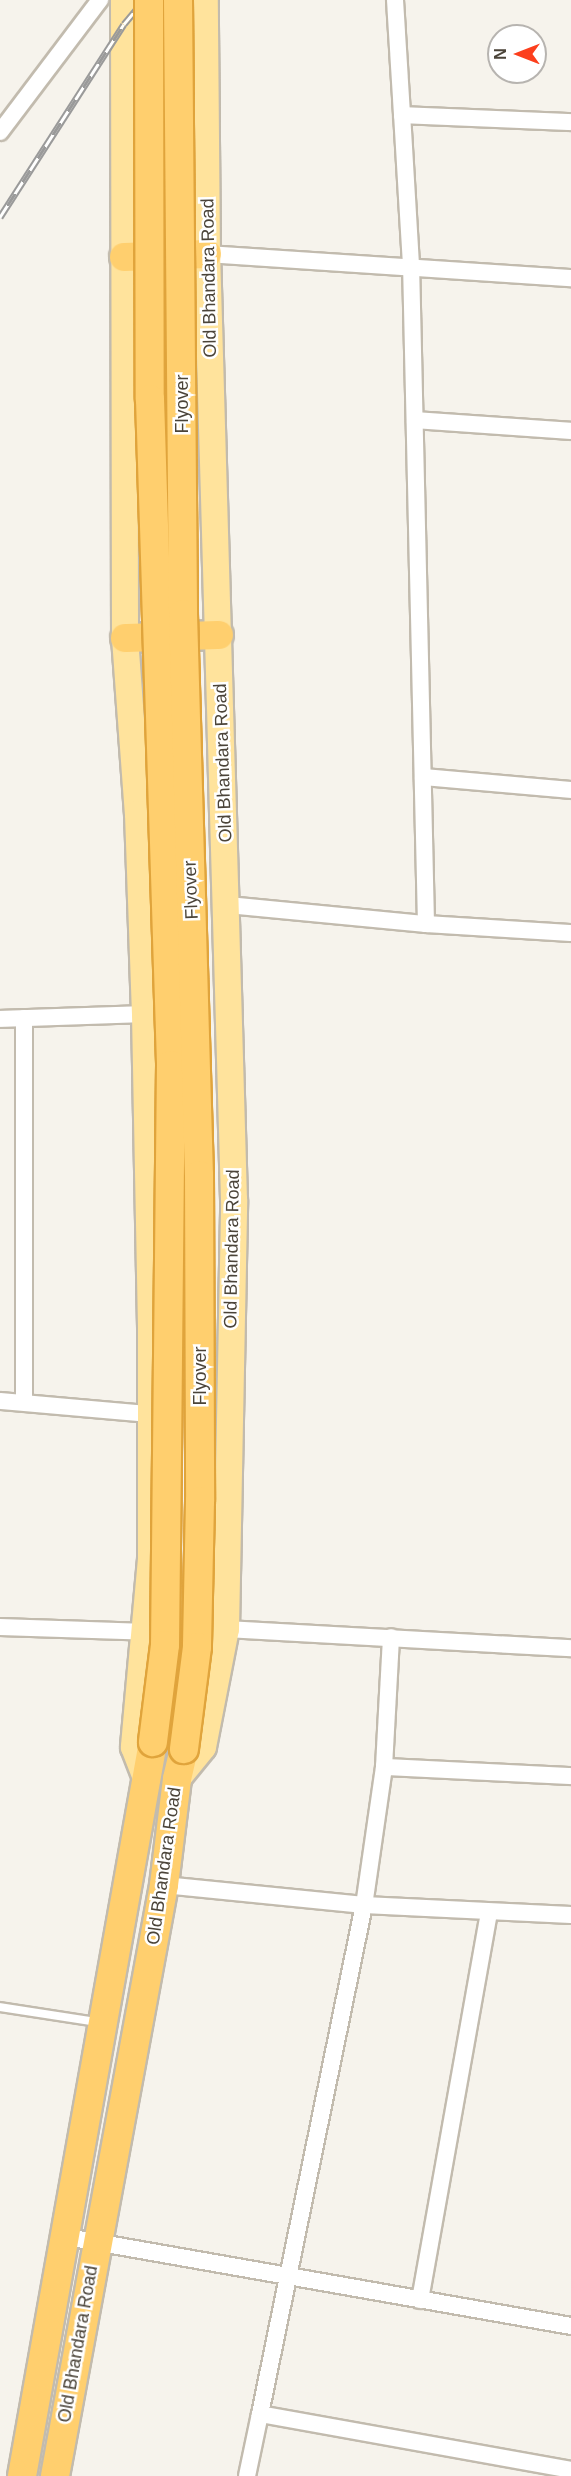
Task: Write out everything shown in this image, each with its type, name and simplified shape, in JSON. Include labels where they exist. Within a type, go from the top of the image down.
[{"type":"highway","name":"Flyover","points":[[22,2476],[127,1903],[145,1776],[153,1742],[165,1645],[171,1065],[150,399],[149,0]]},
{"type":"highway","name":"Flyover","points":[[177,1779],[184,1749],[197,1647],[200,1501],[199,1175],[183,614],[178,0]]},
{"type":"highway","points":[[124,257],[207,254]]},
{"type":"highway","points":[[125,638],[219,635]]},
{"type":"highway","name":"Old Bhandara Road","points":[[56,2476],[96,2242],[164,1885],[177,1779]]},
{"type":"main road","points":[[124,0],[125,638],[145,1014],[150,1414],[147,1632],[134,1747],[145,1776]]},
{"type":"main road","name":"Old Bhandara Road","points":[[177,1779],[203,1747],[226,1629],[234,1200],[228,905],[207,254],[205,0]]},
{"type":"street","points":[[0,132],[100,0]]},
{"type":"street","points":[[395,0],[411,265],[426,924]]},
{"type":"street","points":[[402,115],[571,122]]},
{"type":"street","points":[[207,254],[411,265],[571,278]]},
{"type":"street","points":[[415,420],[571,431]]},
{"type":"street","points":[[423,777],[571,790]]},
{"type":"street","points":[[228,905],[426,924],[571,933]]},
{"type":"street","points":[[0,1019],[145,1014]]},
{"type":"street","points":[[24,1018],[24,1402]]},
{"type":"street","points":[[0,1401],[150,1414]]},
{"type":"street","points":[[0,1627],[147,1632],[226,1629],[571,1648]]},
{"type":"street","points":[[247,2476],[364,1905],[384,1767],[391,1637]]},
{"type":"street","points":[[384,1767],[571,1776]]},
{"type":"street","points":[[164,1885],[364,1905],[489,1913],[571,1915]]},
{"type":"street","points":[[420,2300],[489,1913]]},
{"type":"street","points":[[67,2237],[571,2326]]},
{"type":"street","points":[[260,2414],[571,2470]]},
{"type":"lane","points":[[0,2007],[104,2023]]},
{"type":"railway","points":[[0,217],[124,24],[144,0]]}]
